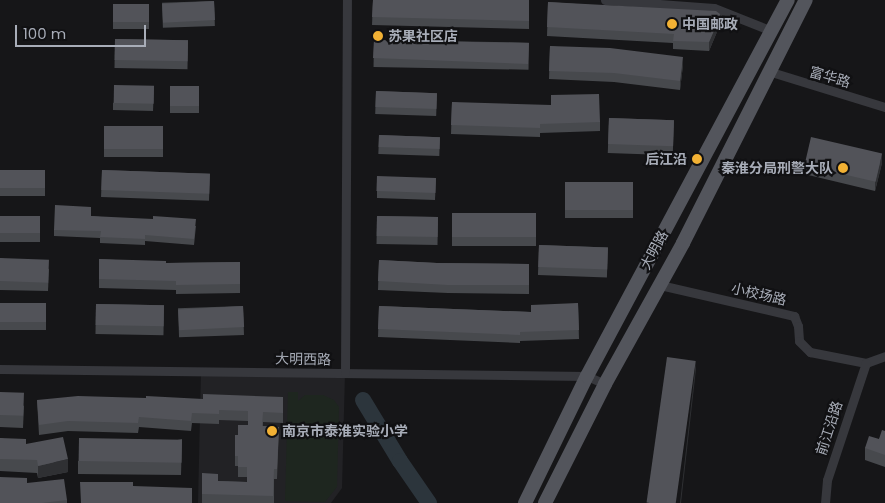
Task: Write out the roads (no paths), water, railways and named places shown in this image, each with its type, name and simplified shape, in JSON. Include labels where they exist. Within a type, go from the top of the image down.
[{"type":"main road","name":"大明路","points":[[525,503],[587,376],[788,0]]},
{"type":"main road","points":[[544,503],[605,384],[660,285],[806,0]]},
{"type":"street","points":[[345,373],[347,0]]},
{"type":"street","points":[[605,0],[715,4],[772,31]]},
{"type":"street","name":"富华路","points":[[768,71],[885,107]]},
{"type":"street","name":"小校场路","points":[[660,285],[794,316],[799,341],[810,352],[866,363]]},
{"type":"street","points":[[866,363],[885,356]]},
{"type":"street","name":"前江沿路","points":[[825,503],[827,480],[866,363]]},
{"type":"street","name":"大明西路","points":[[0,369],[587,376],[605,384]]},
{"type":"waterway","points":[[363,400],[400,461],[429,503]]},
{"type":"place","name":"中国邮政","points":[[672,24]]},
{"type":"place","name":"苏果社区店","points":[[378,36]]},
{"type":"place","name":"后江沿","points":[[697,159]]},
{"type":"place","name":"秦淮分局刑警大队","points":[[843,168]]},
{"type":"place","name":"南京市泰淮实验小学","points":[[272,431]]}]
